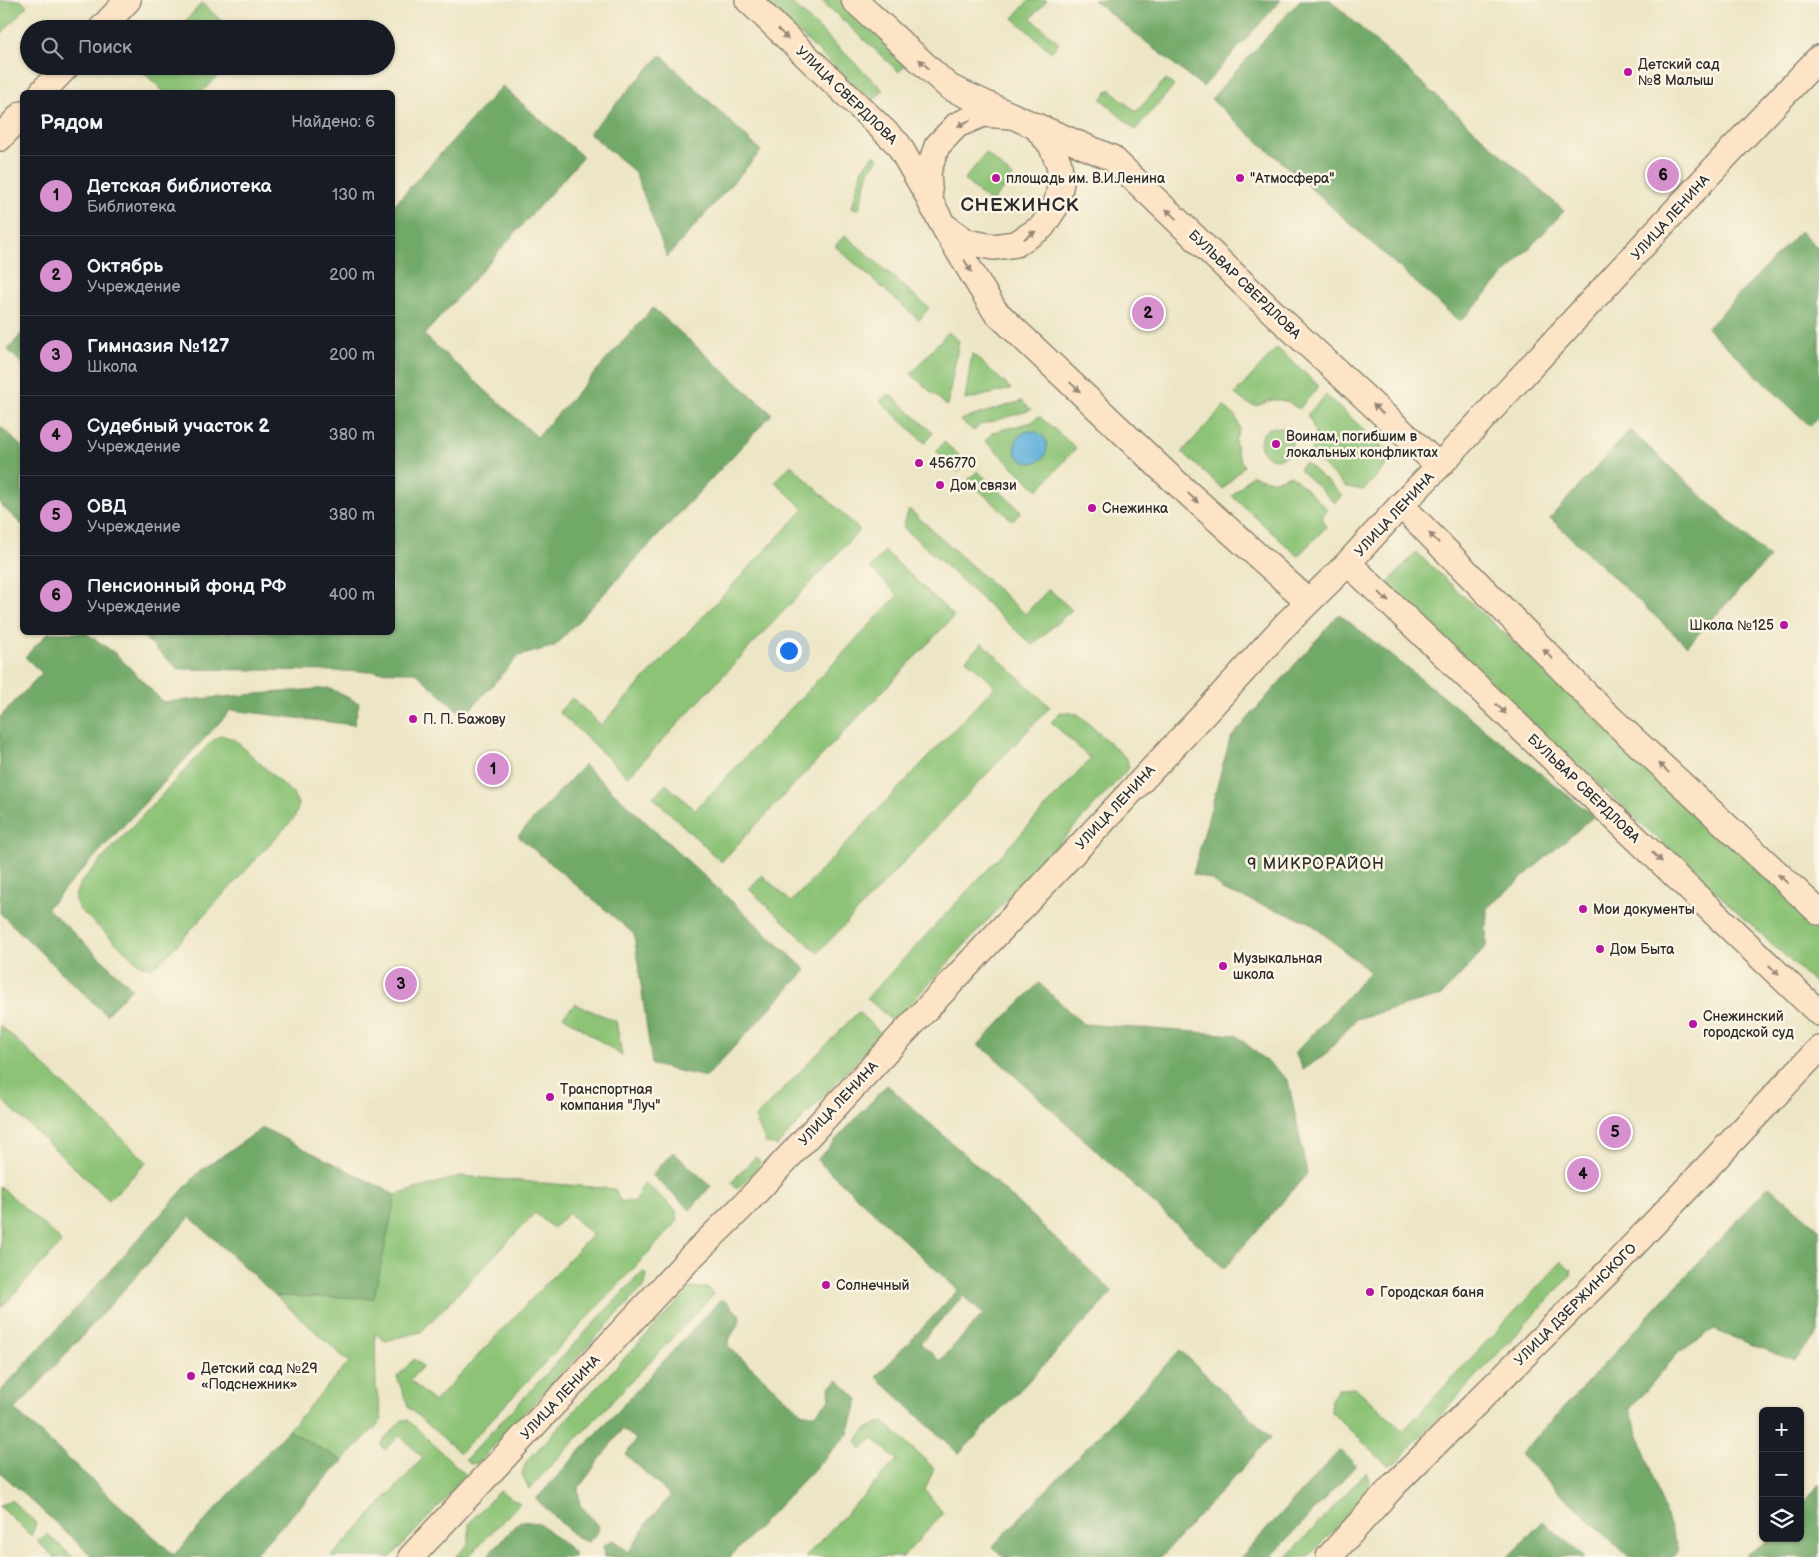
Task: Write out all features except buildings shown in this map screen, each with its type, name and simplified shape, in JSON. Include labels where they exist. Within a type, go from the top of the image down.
[{"type":"street","points":[[109,20],[128,0]]},
{"type":"street","name":"УЛИЦА СВЕРДЛОВА","points":[[748,0],[898,144],[930,201]]},
{"type":"street","points":[[854,0],[949,87],[1035,126],[1051,145],[1059,164],[1061,182],[1056,206],[1042,228],[1016,244],[993,248],[967,242],[943,225]]},
{"type":"street","name":"УЛИЦА ЛЕНИНА","points":[[411,1557],[692,1256],[744,1205],[1308,601],[1348,563],[1440,466],[1737,144],[1819,58]]},
{"type":"street","points":[[44,90],[58,75]]},
{"type":"street","points":[[1010,116],[983,114],[957,125],[937,146],[928,172],[930,201],[995,311],[1169,476],[1308,601]]},
{"type":"street","points":[[0,138],[20,116]]},
{"type":"street","name":"БУЛЬВАР СВЕРДЛОВА","points":[[1035,126],[1112,158],[1276,315],[1440,466]]},
{"type":"street","points":[[1401,505],[1604,712],[1819,912]]},
{"type":"street","name":"БУЛЬВАР СВЕРДЛОВА","points":[[1348,563],[1819,1013]]},
{"type":"street","name":"УЛИЦА ДЗЕРЖИНСКОГО","points":[[1329,1557],[1394,1485],[1611,1269],[1819,1049]]},
{"type":"green space","points":[[0,0],[20,0],[27,6],[0,35]]},
{"type":"green space","points":[[764,0],[789,0],[883,90],[872,102]]},
{"type":"green space","points":[[821,0],[845,0],[909,61],[899,72]]},
{"type":"green space","points":[[1029,0],[1047,0],[1031,18],[1059,43],[1051,52],[1013,18]]},
{"type":"green space","points":[[1093,0],[1281,0],[1203,87]]},
{"type":"green space","points":[[1300,0],[1330,0],[1564,211],[1460,322],[1211,99]]},
{"type":"green space","points":[[202,3],[220,20],[186,20]]},
{"type":"green space","points":[[661,55],[761,151],[667,257],[635,172],[589,133]]},
{"type":"green space","points":[[146,75],[218,75],[204,90],[162,90]]},
{"type":"green space","points":[[1166,79],[1174,86],[1135,130],[1101,99],[1110,89],[1136,112]]},
{"type":"green space","points":[[502,86],[583,157],[424,335],[537,437],[653,308],[772,414],[555,646],[519,656],[464,716],[415,672],[178,669],[141,635],[395,635],[395,204]]},
{"type":"green space","points":[[986,153],[1013,177],[991,203],[964,180]]},
{"type":"green space","points":[[874,155],[879,159],[869,171],[859,209],[852,208],[862,168]]},
{"type":"green space","points":[[1800,231],[1819,249],[1819,417],[1810,426],[1707,328]]},
{"type":"green space","points":[[845,235],[929,308],[919,320],[835,246]]},
{"type":"green space","points":[[948,332],[959,341],[947,406],[911,374]]},
{"type":"green space","points":[[20,335],[20,362],[8,350]]},
{"type":"green space","points":[[1277,348],[1319,386],[1299,409],[1288,402],[1276,400],[1251,405],[1235,394]]},
{"type":"green space","points":[[972,353],[1011,389],[965,400]]},
{"type":"green space","points":[[886,395],[891,395],[933,433],[925,443],[880,401]]},
{"type":"green space","points":[[1326,395],[1394,457],[1364,490],[1346,487],[1310,454],[1315,434],[1313,425],[1307,415]]},
{"type":"green space","points":[[1022,401],[1031,410],[980,425],[974,431],[960,420]]},
{"type":"green space","points":[[1224,406],[1236,417],[1240,428],[1235,441],[1238,455],[1244,466],[1223,489],[1182,452]]},
{"type":"green space","points":[[1039,416],[1076,448],[1038,490],[985,441],[993,432],[1032,422]]},
{"type":"green space","points":[[0,426],[20,445],[20,523],[0,504]]},
{"type":"green space","points":[[1276,427],[1282,428],[1287,432],[1291,437],[1291,449],[1287,454],[1282,458],[1276,459],[1270,458],[1265,454],[1261,449],[1260,443],[1261,437],[1265,432],[1270,428]]},
{"type":"green space","points":[[1630,430],[1769,558],[1687,646],[1550,518]]},
{"type":"green space","points":[[944,442],[967,462],[958,472],[936,451]]},
{"type":"green space","points":[[1305,462],[1342,495],[1335,503],[1299,469]]},
{"type":"green space","points":[[791,465],[860,530],[628,777],[559,712],[572,698],[601,725],[804,509],[775,482]]},
{"type":"green space","points":[[977,471],[1021,511],[1013,521],[968,480]]},
{"type":"green space","points":[[1252,475],[1272,480],[1291,475],[1327,509],[1323,518],[1326,527],[1298,556],[1232,496]]},
{"type":"green space","points":[[909,509],[1025,614],[1049,589],[1072,610],[1032,645],[903,527]]},
{"type":"green space","points":[[885,551],[954,616],[721,862],[653,797],[666,784],[695,810],[898,595],[870,568]]},
{"type":"green space","points":[[1416,552],[1819,925],[1819,987],[1384,587]]},
{"type":"green space","points":[[1339,614],[1594,816],[1487,908],[1486,947],[1441,996],[1356,1019],[1324,1056],[1303,1069],[1295,1053],[1370,972],[1309,922],[1222,890],[1213,880],[1193,874],[1230,739]]},
{"type":"green space","points":[[46,635],[89,635],[116,654],[163,702],[329,688],[359,703],[354,725],[231,710],[47,908],[132,988],[106,1015],[0,913],[0,717],[42,673],[25,657]]},
{"type":"green space","points":[[982,643],[1050,707],[818,953],[749,889],[762,875],[791,902],[995,686],[966,659]]},
{"type":"green space","points":[[1061,712],[1078,714],[1127,759],[1129,768],[893,1022],[867,998],[1091,759],[1051,722]]},
{"type":"green space","points":[[221,735],[235,740],[293,794],[299,805],[295,817],[162,961],[150,968],[138,963],[79,909],[74,898],[80,883],[210,743]]},
{"type":"green space","points":[[584,765],[806,970],[706,1077],[652,1065],[634,934],[518,836]]},
{"type":"green space","points":[[1039,983],[1083,1024],[1236,1035],[1288,1080],[1307,1174],[1224,1268],[990,1053],[978,1045]]},
{"type":"green space","points":[[575,1004],[616,1021],[622,1056],[563,1016]]},
{"type":"green space","points":[[858,1012],[882,1034],[777,1146],[766,1143],[755,1118]]},
{"type":"green space","points":[[0,1025],[147,1162],[109,1200],[0,1098]]},
{"type":"green space","points":[[887,1085],[992,1179],[1113,1292],[959,1454],[876,1377],[958,1290],[817,1160]],"holes":[[[963,1296],[983,1314],[940,1361],[920,1343]]]},
{"type":"green space","points":[[263,1128],[396,1195],[374,1298],[276,1296],[190,1217],[15,1410],[174,1555],[288,1430],[343,1461],[252,1557],[93,1557],[0,1472],[0,1392],[200,1171]]},
{"type":"green space","points":[[673,1152],[711,1186],[690,1210],[652,1175]]},
{"type":"green space","points":[[755,1157],[760,1161],[757,1169],[737,1189],[731,1183]]},
{"type":"green space","points":[[460,1176],[615,1189],[620,1201],[636,1202],[640,1188],[645,1183],[676,1210],[678,1221],[460,1453],[409,1408],[397,1377],[414,1359],[423,1366],[410,1380],[434,1402],[592,1235],[569,1213],[553,1228],[535,1213],[421,1332],[385,1341],[375,1333],[376,1387],[382,1420],[343,1461],[288,1430],[349,1362],[276,1296],[373,1298],[396,1195]]},
{"type":"green space","points":[[0,1186],[58,1238],[61,1243],[1,1308]]},
{"type":"green space","points":[[1769,1186],[1819,1229],[1819,1332],[1795,1361],[1714,1330],[1680,1351],[1630,1409],[1678,1551],[1674,1557],[1629,1557],[1520,1455]]},
{"type":"green space","points":[[1562,1261],[1571,1270],[1570,1276],[1395,1464],[1387,1465],[1331,1412],[1332,1398],[1338,1389],[1356,1388],[1403,1431]]},
{"type":"green space","points":[[643,1271],[647,1275],[645,1285],[478,1463],[470,1464],[465,1460]]},
{"type":"green space","points":[[691,1288],[708,1288],[714,1294],[529,1489],[522,1474],[526,1462]]},
{"type":"green space","points":[[720,1300],[725,1301],[740,1315],[739,1323],[730,1337],[728,1346],[803,1414],[815,1414],[830,1399],[829,1388],[838,1380],[858,1399],[848,1434],[730,1557],[604,1557],[603,1546],[613,1540],[629,1552],[650,1519],[671,1496],[626,1455],[636,1439],[622,1429],[578,1489],[580,1505],[599,1526],[596,1535],[588,1542],[577,1538],[536,1499]]},
{"type":"green space","points":[[1180,1350],[1271,1437],[1161,1557],[1004,1557],[992,1547]]},
{"type":"green space","points":[[402,1420],[408,1420],[467,1476],[391,1557],[331,1557],[423,1458],[399,1435],[385,1450],[382,1447],[381,1443]]},
{"type":"green space","points":[[884,1422],[934,1468],[925,1490],[943,1513],[903,1557],[805,1557],[897,1460],[873,1438],[862,1449],[856,1443],[860,1435],[867,1429]]},
{"type":"green space","points":[[1340,1450],[1356,1465],[1271,1557],[1241,1557]]},
{"type":"green space","points":[[1366,1472],[1370,1482],[1369,1493],[1308,1557],[1287,1557]]},
{"type":"green space","points":[[1819,1484],[1819,1557],[1745,1557],[1767,1542],[1804,1542],[1804,1504]]},
{"type":"green space","points":[[499,1491],[520,1503],[468,1557],[456,1557],[469,1543],[469,1523]]},
{"type":"green space","points":[[11,1500],[36,1523],[31,1536],[0,1506]]},
{"type":"green space","points":[[520,1521],[539,1523],[574,1552],[574,1557],[486,1557]]},
{"type":"green space","points":[[1543,1521],[1585,1557],[1508,1557]]},
{"type":"green space","points":[[47,1534],[73,1557],[54,1557],[37,1541]]},
{"type":"water","points":[[1031,431],[1042,436],[1047,447],[1042,458],[1031,463],[1020,458],[1015,447],[1020,436]]},
{"type":"place","name":"Детский сад №8 Малыш","points":[[1628,72]]},
{"type":"place","name":"Пенсионный фонд РФ","points":[[1663,175]]},
{"type":"place","name":"площадь им. В.И.Ленина","points":[[996,178]]},
{"type":"place","name":"\"Атмосфера\"","points":[[1240,178]]},
{"type":"place","name":"Октябрь","points":[[1148,313]]},
{"type":"place","name":"Воинам, погибшим в локальных конфликтах","points":[[1276,444]]},
{"type":"place","name":"456770","points":[[919,463]]},
{"type":"place","name":"Дом связи","points":[[940,485]]},
{"type":"place","name":"Снежинка","points":[[1092,508]]},
{"type":"place","name":"Школа №125","points":[[1784,625]]},
{"type":"place","name":"П. П. Бажову","points":[[413,719]]},
{"type":"place","name":"Детская библиотека","points":[[493,769]]},
{"type":"place","name":"Мои документы","points":[[1583,909]]},
{"type":"place","name":"Дом Быта","points":[[1600,949]]},
{"type":"place","name":"Музыкальная школа","points":[[1223,966]]},
{"type":"place","name":"Гимназия №127","points":[[401,984]]},
{"type":"place","name":"Снежинский городской суд","points":[[1693,1024]]},
{"type":"place","name":"Транспортная компания \"Луч\"","points":[[550,1097]]},
{"type":"place","name":"ОВД","points":[[1615,1132]]},
{"type":"place","name":"Судебный участок 2","points":[[1583,1174]]},
{"type":"place","name":"Солнечный","points":[[826,1285]]},
{"type":"place","name":"Городская баня","points":[[1370,1292]]},
{"type":"place","name":"Детский сад №29 «Подснежник»","points":[[191,1376]]},
{"type":"district","name":"СНЕЖИНСК","points":[[1020,204]]},
{"type":"district","name":"9 МИКРОРАЙОН","points":[[1316,863]]}]
